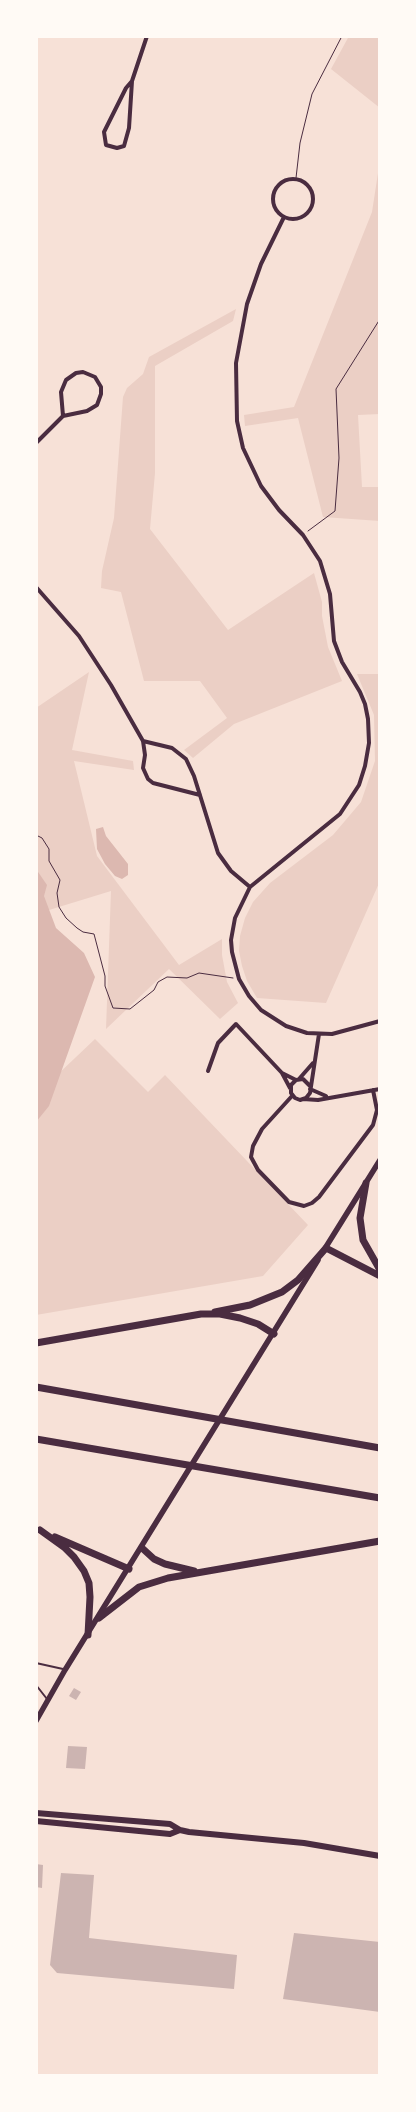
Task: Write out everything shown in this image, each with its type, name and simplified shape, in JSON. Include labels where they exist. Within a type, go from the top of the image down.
[{"type":"highway","points":[[366,1183],[360,1218],[363,1240],[380,1270]]},
{"type":"highway","points":[[36,1343],[250,1305],[282,1292],[298,1280],[326,1248],[380,1276]]},
{"type":"highway","points":[[207,1314],[240,1318],[258,1324],[274,1334]]},
{"type":"highway","points":[[36,1387],[380,1448]]},
{"type":"highway","points":[[36,1439],[380,1498]]},
{"type":"highway","points":[[38,1530],[129,1569]]},
{"type":"highway","points":[[38,1530],[65,1548],[84,1571],[89,1583],[90,1597],[88,1635]]},
{"type":"highway","points":[[99,1618],[139,1587],[168,1578],[380,1541]]},
{"type":"highway","points":[[142,1548],[154,1559],[166,1564],[200,1572]]},
{"type":"main road","points":[[36,1721],[380,1160]]},
{"type":"main road","points":[[37,1811],[170,1824],[180,1830],[304,1843],[380,1856]]},
{"type":"main road","points":[[36,1821],[170,1834],[180,1830]]},
{"type":"street","points":[[132,81],[126,88],[104,132],[106,145],[116,148],[124,146],[129,128],[132,81],[147,36]]},
{"type":"street","points":[[290,178],[306,182],[313,194],[312,205],[309,211],[301,218],[291,219],[284,217],[274,205],[274,192],[281,182],[290,178]]},
{"type":"street","points":[[284,217],[261,264],[246,304],[236,363],[236,407],[243,448],[254,474],[270,498],[303,535],[320,561],[327,583],[332,629],[338,652],[365,704],[369,727],[367,758],[359,785],[340,814],[250,887],[238,908],[231,940],[233,962],[239,979],[255,1003],[276,1022],[295,1030],[319,1034],[344,1032],[380,1021]]},
{"type":"street","points":[[36,443],[63,416],[87,411],[97,405],[101,394],[101,387],[95,377],[83,372],[76,373],[66,380],[61,392],[63,416]]},
{"type":"street","points":[[36,587],[90,652],[143,741],[145,755],[143,768],[148,779],[153,783],[200,795]]},
{"type":"street","points":[[143,741],[172,748],[180,753],[191,768],[218,853],[231,871],[250,887]]},
{"type":"street","points":[[208,1071],[220,1040],[236,1024],[282,1073],[292,1096],[297,1099],[318,1100],[331,1096]]},
{"type":"street","points":[[303,1099],[308,1096],[310,1088],[319,1034]]},
{"type":"street","points":[[290,1088],[314,1061]]},
{"type":"street","points":[[282,1073],[298,1080],[306,1081],[310,1088],[322,1096],[380,1089]]},
{"type":"street","points":[[292,1096],[262,1129],[254,1143],[251,1157],[256,1167],[289,1202],[304,1206],[312,1203],[319,1197],[373,1125],[377,1110],[373,1090]]},
{"type":"lane","points":[[36,1663],[66,1670]]},
{"type":"lane","points":[[36,1685],[49,1701]]},
{"type":"path","points":[[296,178],[300,143],[312,94],[342,36]]},
{"type":"path","points":[[303,535],[335,511],[339,458],[336,389],[380,319]]},
{"type":"path","points":[[36,835],[42,838],[50,849],[49,861],[60,880],[57,893],[59,907],[66,918],[77,928],[83,932],[94,934],[105,976],[105,986],[113,1008],[130,1009],[154,990],[158,982],[167,977],[187,978],[199,973],[239,979]]},
{"type":"shaded area","points":[[349,36],[380,36],[380,108],[331,69]]},
{"type":"shaded area","points":[[380,160],[380,414],[358,415],[362,487],[380,487],[380,521],[323,517],[298,418],[245,426],[244,415],[294,407],[372,212]]},
{"type":"shaded area","points":[[236,309],[233,321],[155,366],[155,473],[150,529],[228,630],[314,573],[322,602],[322,616],[328,647],[342,681],[234,724],[193,758],[184,750],[227,718],[200,681],[144,681],[121,592],[101,588],[102,571],[114,518],[123,397],[127,388],[143,374],[149,357]]},
{"type":"shaded area","points":[[89,672],[72,750],[133,761],[134,770],[74,761],[97,856],[179,965],[222,939],[222,955],[227,982],[238,1003],[220,1019],[169,969],[106,1029],[111,891],[36,914],[36,708]]},
{"type":"shaded area","points":[[357,674],[380,674],[380,881],[326,1003],[257,998],[247,981],[239,951],[240,936],[245,918],[253,902],[270,883],[333,835],[361,802],[375,761],[374,715]]},
{"type":"shaded area","points":[[103,827],[106,836],[128,864],[128,875],[122,879],[115,876],[105,864],[97,849],[96,829]]},
{"type":"shaded area","points":[[36,869],[47,885],[44,896],[56,928],[84,953],[95,977],[49,1106],[36,1122]]},
{"type":"shaded area","points":[[95,1039],[148,1092],[165,1075],[308,1225],[263,1276],[36,1315],[36,1095]]},
{"type":"building","points":[[74,1688],[81,1692],[76,1700],[69,1696]]},
{"type":"building","points":[[68,1746],[87,1747],[85,1769],[66,1768]]},
{"type":"building","points":[[36,1864],[43,1865],[42,1888],[36,1887]]},
{"type":"building","points":[[61,1873],[94,1875],[89,1938],[237,1955],[234,1989],[57,1973],[50,1965]]},
{"type":"building","points":[[294,1933],[380,1942],[380,2012],[283,1999]]}]
